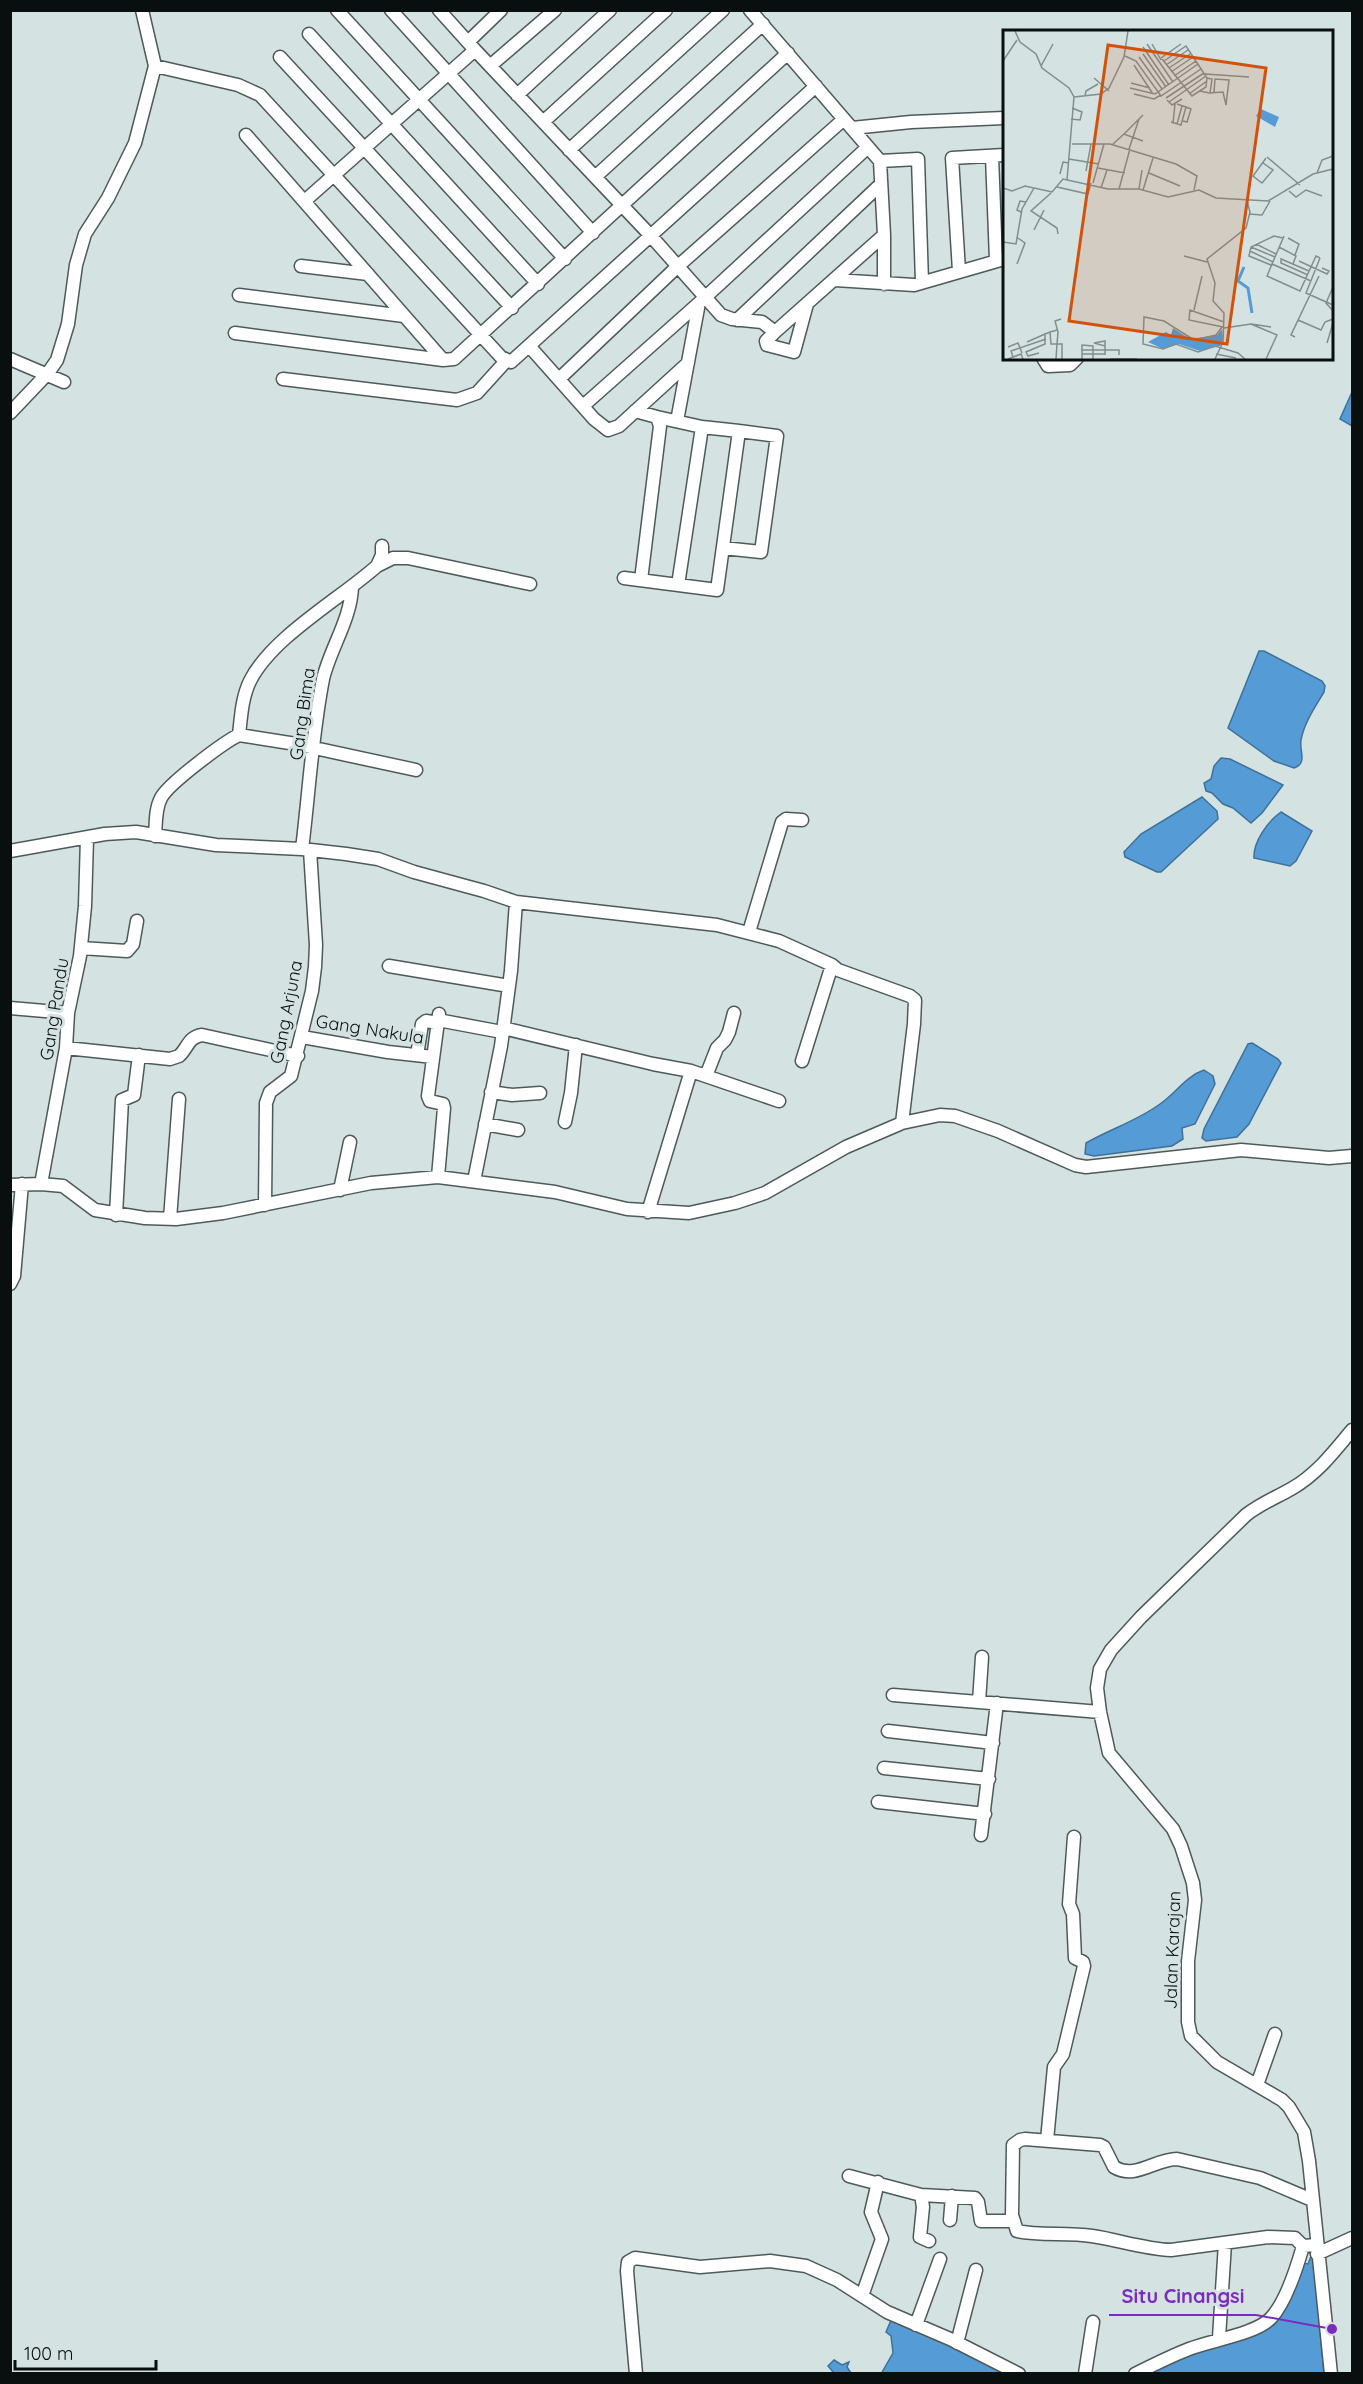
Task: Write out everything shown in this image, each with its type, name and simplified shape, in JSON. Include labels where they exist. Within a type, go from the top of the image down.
[{"type":"street","points":[[10,413],[48,373],[57,360],[66,333],[76,265],[82,243],[135,143],[155,66],[142,10]]},
{"type":"street","points":[[337,10],[565,259]]},
{"type":"street","points":[[391,10],[593,233]]},
{"type":"street","points":[[440,10],[471,46],[651,236],[702,300],[723,317],[762,322],[775,332]]},
{"type":"street","points":[[490,66],[555,10]]},
{"type":"street","points":[[517,94],[610,10]]},
{"type":"street","points":[[543,122],[666,10]]},
{"type":"street","points":[[569,150],[723,10]]},
{"type":"street","points":[[750,10],[880,161],[884,284]]},
{"type":"street","points":[[308,198],[449,73],[497,12]]},
{"type":"street","points":[[595,177],[763,24]]},
{"type":"street","points":[[309,34],[538,284]]},
{"type":"street","points":[[235,333],[443,360],[454,359],[788,53]]},
{"type":"street","points":[[280,57],[512,308]]},
{"type":"street","points":[[155,66],[250,89],[260,95],[506,361],[514,361],[816,86]]},
{"type":"street","points":[[559,380],[677,267],[848,124],[1003,118]]},
{"type":"street","points":[[246,135],[443,360]]},
{"type":"street","points":[[583,406],[868,147]]},
{"type":"street","points":[[835,280],[914,285],[1000,260],[998,155],[952,158],[959,271]]},
{"type":"street","points":[[880,161],[918,159],[922,282]]},
{"type":"street","points":[[737,320],[882,184]]},
{"type":"street","points":[[807,304],[793,358],[767,345],[766,341],[775,332],[884,235]]},
{"type":"street","points":[[301,266],[368,274]]},
{"type":"street","points":[[240,295],[405,315]]},
{"type":"street","points":[[677,421],[702,300]]},
{"type":"street","points":[[530,346],[602,427],[608,430],[619,426],[688,363]]},
{"type":"street","points":[[10,359],[48,373],[64,382]]},
{"type":"street","points":[[1044,360],[1048,366],[1070,365],[1075,360]]},
{"type":"street","points":[[283,379],[458,400],[477,393],[506,361]]},
{"type":"street","points":[[635,411],[702,427],[777,436],[761,552],[723,548]]},
{"type":"street","points":[[641,580],[660,426],[657,417]]},
{"type":"street","points":[[678,585],[702,427]]},
{"type":"street","points":[[624,578],[717,590],[739,430]]},
{"type":"street","points":[[377,566],[382,555],[382,546]]},
{"type":"street","points":[[155,836],[157,808],[162,795],[191,769],[239,735],[246,693],[250,680],[258,669],[282,642],[377,566],[393,558],[408,558],[530,584]]},
{"type":"street","name":"Gang Bima","points":[[306,850],[313,748],[325,672],[351,603],[352,587]]},
{"type":"street","points":[[239,735],[416,770]]},
{"type":"street","points":[[749,932],[782,822],[786,819],[802,820]]},
{"type":"street","points":[[10,851],[126,832],[216,845],[306,850],[378,859],[516,902],[717,925],[779,941],[832,965],[838,970],[910,996],[915,1000],[902,1123]]},
{"type":"street","name":"Gang Pandu","points":[[41,1184],[66,1048],[68,1013],[81,948],[86,906],[87,838]]},
{"type":"street","name":"Gang Arjuna","points":[[265,1205],[266,1104],[270,1092],[291,1076],[298,1056],[315,967],[316,945],[306,850]]},
{"type":"street","points":[[474,1181],[509,986],[516,902]]},
{"type":"street","points":[[81,948],[127,951],[133,944],[137,921]]},
{"type":"street","points":[[802,1061],[832,965]]},
{"type":"street","points":[[389,966],[509,986]]},
{"type":"street","points":[[10,1008],[68,1013]]},
{"type":"street","points":[[706,1076],[717,1048],[729,1032],[734,1012]]},
{"type":"street","points":[[438,1019],[428,1099],[441,1103],[444,1108],[438,1178]]},
{"type":"street","points":[[417,1056],[422,1024],[438,1019],[576,1045],[691,1071],[779,1101]]},
{"type":"street","points":[[66,1048],[176,1058],[182,1054],[192,1038],[202,1035],[298,1056]]},
{"type":"street","name":"Gang Nakula","points":[[302,1037],[433,1057]]},
{"type":"street","points":[[565,1122],[571,1093],[576,1045]]},
{"type":"street","points":[[116,1215],[122,1100],[134,1095],[139,1055]]},
{"type":"street","points":[[648,1212],[691,1071]]},
{"type":"street","points":[[491,1092],[512,1095],[540,1093]]},
{"type":"street","points":[[170,1219],[179,1099]]},
{"type":"street","points":[[10,1284],[14,1276],[16,1184],[63,1186],[89,1207],[116,1215],[170,1219],[223,1213],[371,1183],[438,1178],[555,1192],[648,1212],[689,1213],[735,1203],[765,1192],[846,1148],[902,1123],[940,1115],[955,1116],[998,1131],[1075,1165],[1086,1167],[1241,1150],[1329,1158],[1353,1156]]},
{"type":"street","points":[[484,1124],[518,1130]]},
{"type":"street","points":[[340,1190],[350,1142]]},
{"type":"street","name":"Jalan Karajan","points":[[1331,2373],[1309,2160],[1300,2123],[1282,2100],[1217,2061],[1191,2036],[1188,2022],[1188,1962],[1195,1900],[1193,1883],[1173,1829],[1109,1753],[1100,1712],[1099,1675],[1111,1650],[1141,1617],[1246,1515],[1257,1506],[1290,1489],[1315,1472],[1353,1430]]},
{"type":"street","points":[[979,1702],[982,1657]]},
{"type":"street","points":[[893,1695],[1100,1712]]},
{"type":"street","points":[[981,1835],[997,1703]]},
{"type":"street","points":[[888,1731],[993,1743]]},
{"type":"street","points":[[884,1768],[989,1779]]},
{"type":"street","points":[[878,1802],[985,1814]]},
{"type":"street","points":[[1047,2140],[1054,2067],[1063,2054],[1084,1969],[1083,1962],[1075,1958],[1073,1914],[1069,1900],[1074,1837]]},
{"type":"street","points":[[1257,2085],[1275,2034]]},
{"type":"street","points":[[1312,2200],[1260,2178],[1177,2159],[1163,2160],[1134,2171],[1117,2170],[1109,2161],[1104,2147],[1100,2145],[1047,2140],[1020,2140],[1013,2145],[1013,2222],[1017,2231],[1090,2235],[1156,2250],[1268,2237],[1290,2237],[1299,2240],[1303,2246],[1317,2249],[1353,2238]]},
{"type":"street","points":[[849,2176],[921,2195],[975,2198],[978,2202],[981,2221],[1013,2222]]},
{"type":"street","points":[[862,2296],[882,2239],[881,2231],[871,2212],[878,2182]]},
{"type":"street","points":[[921,2195],[923,2207],[920,2237],[929,2241]]},
{"type":"street","points":[[950,2220],[952,2196]]},
{"type":"street","points":[[1219,2338],[1224,2243]]},
{"type":"street","points":[[1134,2373],[1219,2338],[1259,2326],[1274,2315],[1292,2277],[1303,2246]]},
{"type":"street","points":[[636,2373],[627,2271],[628,2262],[633,2258],[700,2267],[763,2261],[795,2263],[827,2275],[886,2312],[1019,2373]]},
{"type":"street","points":[[916,2325],[940,2259]]},
{"type":"street","points":[[957,2343],[976,2270]]},
{"type":"street","points":[[1085,2373],[1094,2322]]},
{"type":"water","points":[[1352,392],[1352,426],[1340,419]]},
{"type":"water","points":[[1259,651],[1264,651],[1322,681],[1325,686],[1302,734],[1301,763],[1294,768],[1274,761],[1228,728]]},
{"type":"water","points":[[1221,758],[1230,759],[1283,785],[1262,813],[1251,823],[1233,808],[1223,804],[1212,793],[1206,791],[1204,783],[1211,779],[1214,766]]},
{"type":"water","points":[[1202,797],[1217,811],[1218,819],[1161,872],[1125,857],[1124,852],[1141,834]]},
{"type":"water","points":[[1281,812],[1312,831],[1296,861],[1290,866],[1254,858],[1256,845],[1262,832]]},
{"type":"water","points":[[1252,1043],[1281,1063],[1249,1124],[1237,1137],[1206,1141],[1202,1138],[1204,1129],[1248,1044]]},
{"type":"water","points":[[1204,1070],[1213,1076],[1215,1084],[1195,1124],[1182,1128],[1183,1139],[1172,1146],[1094,1156],[1085,1154],[1086,1143],[1151,1110],[1192,1076]]},
{"type":"water","points":[[1313,2251],[1324,2373],[1141,2374],[1265,2325],[1303,2263],[1308,2264]]},
{"type":"water","points":[[892,2318],[1009,2374],[881,2374],[893,2353],[891,2336],[886,2332]]},
{"type":"water","points":[[834,2360],[842,2365],[849,2362],[847,2367],[851,2373],[834,2373],[828,2366]]},
{"type":"place","name":"Situ Cinangsi","points":[[1332,2329]]}]
